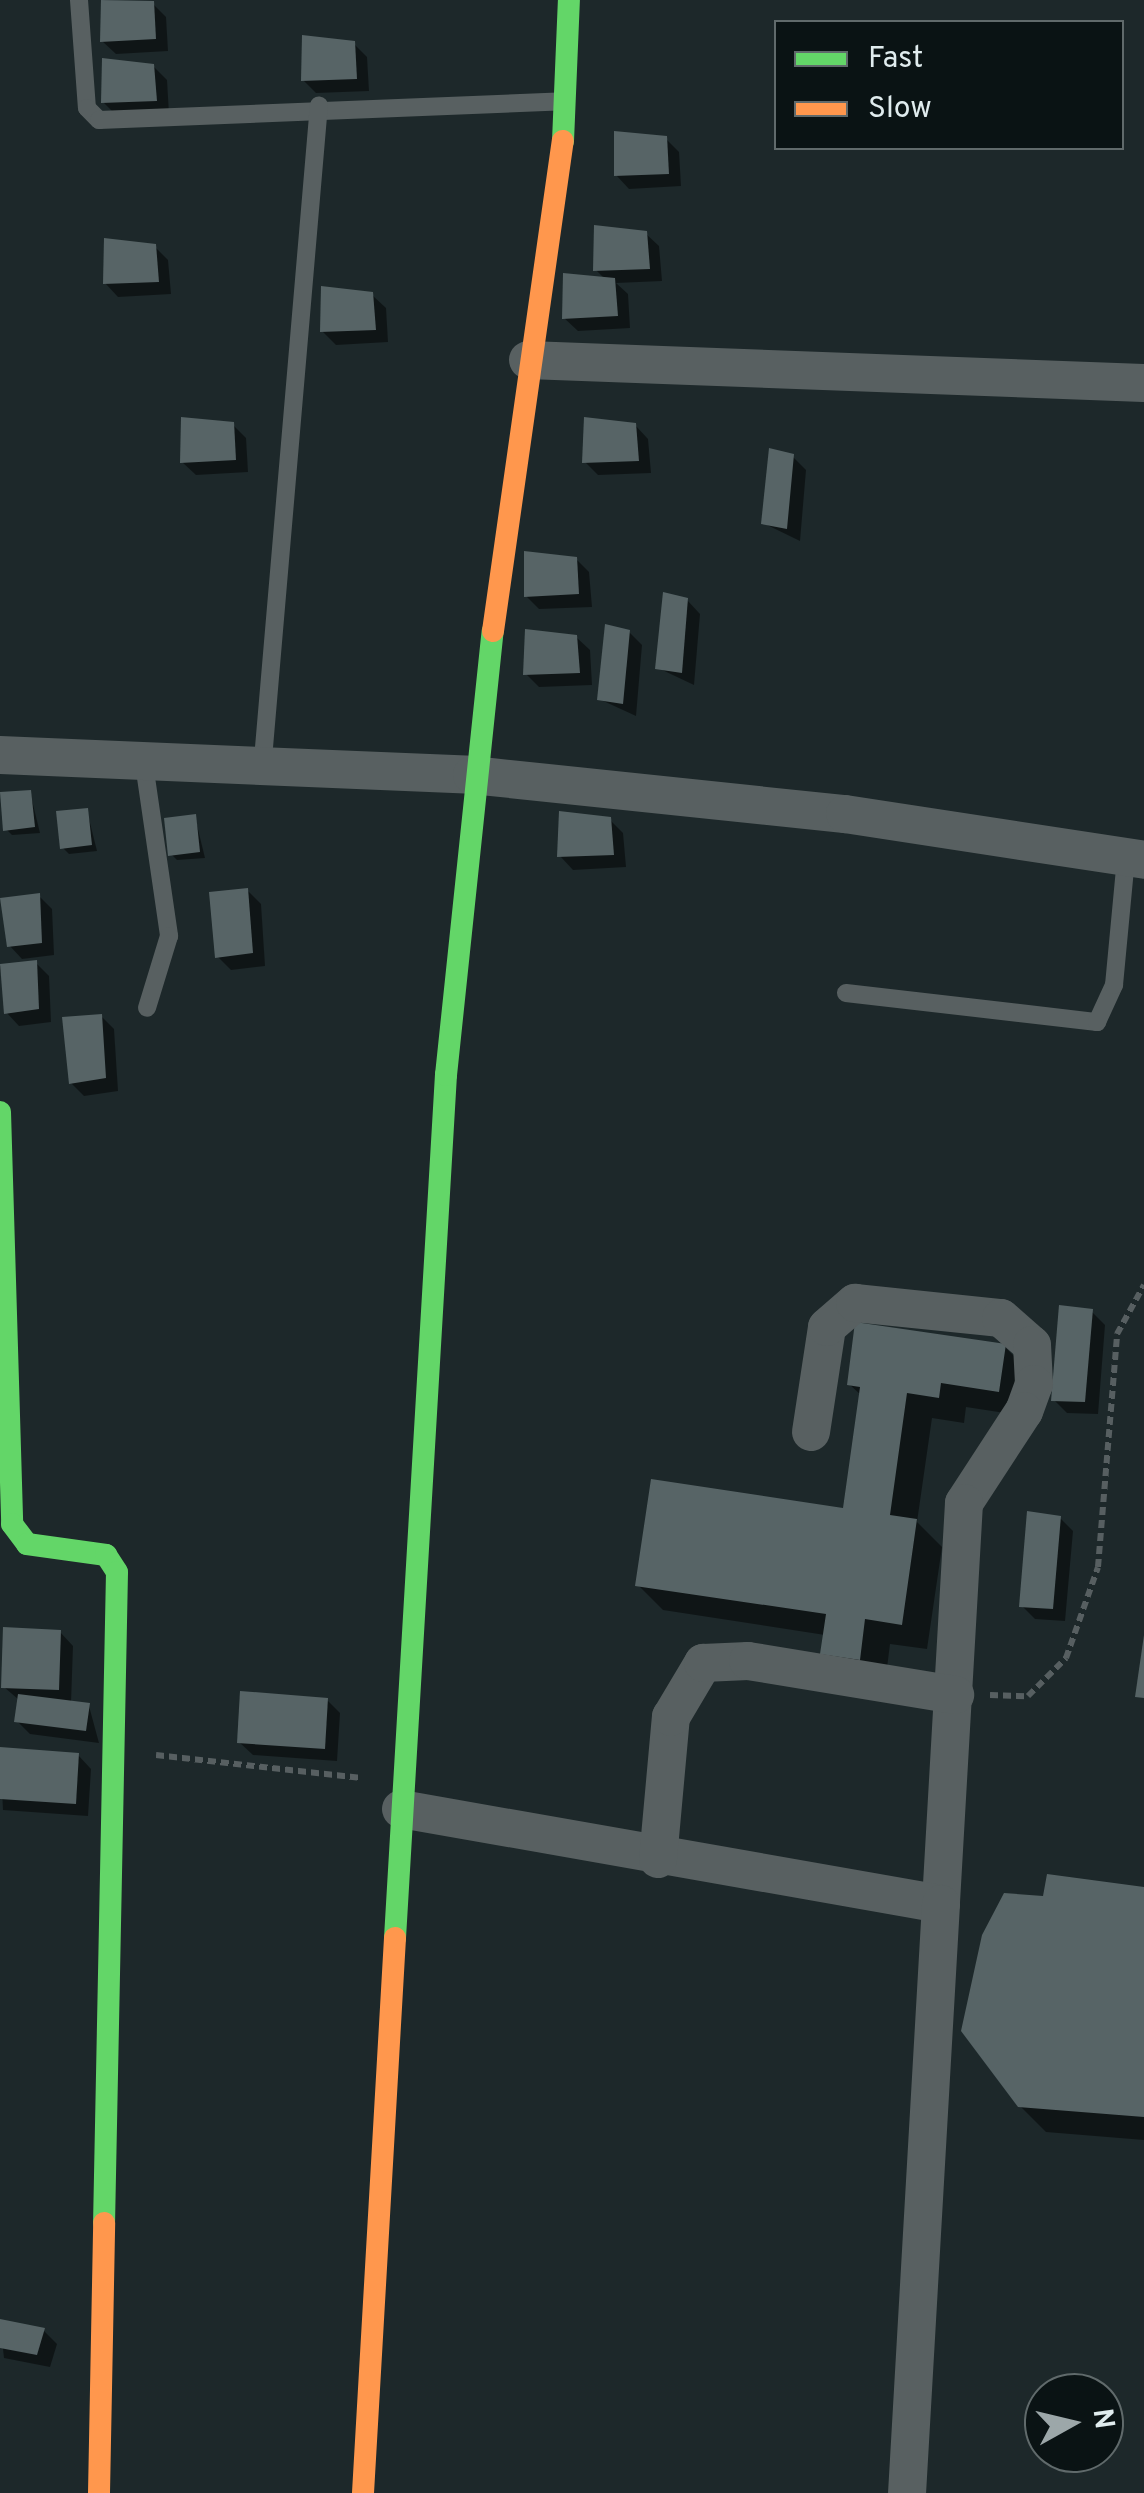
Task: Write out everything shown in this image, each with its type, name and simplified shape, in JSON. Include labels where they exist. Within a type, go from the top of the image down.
[{"type":"street","points":[[363,2493],[402,1797],[472,775],[525,384],[569,100],[570,0]]},
{"type":"street","points":[[525,384],[1144,383]]},
{"type":"street","points":[[0,754],[263,759],[472,775],[845,814],[1135,858]]},
{"type":"street","points":[[0,1112],[12,1524],[28,1544],[106,1555],[115,1564],[98,2493]]},
{"type":"street","points":[[811,1432],[827,1327],[855,1303],[1002,1318],[1027,1335],[1035,1364],[1029,1397],[964,1503],[907,2493]]},
{"type":"street","points":[[658,1859],[670,1717],[702,1664],[748,1661],[955,1694]]},
{"type":"street","points":[[402,1797],[658,1859],[941,1904]]},
{"type":"lane","points":[[78,0],[87,108],[99,120],[319,106],[569,100]]},
{"type":"lane","points":[[263,759],[319,106]]},
{"type":"lane","points":[[143,757],[169,936],[146,1008]]},
{"type":"lane","points":[[846,993],[1097,1022],[1114,985],[1135,858]]},
{"type":"path","points":[[955,1694],[1028,1696],[1066,1658],[1098,1567],[1116,1334],[1144,1285]]},
{"type":"path","points":[[112,1758],[162,1754],[402,1797]]},
{"type":"building","points":[[101,0],[154,1],[156,39],[100,42]]},
{"type":"building","points":[[302,35],[355,41],[357,79],[301,81]]},
{"type":"building","points":[[102,58],[154,64],[157,101],[101,103]]},
{"type":"building","points":[[614,131],[667,136],[669,174],[614,176]]},
{"type":"building","points":[[594,225],[647,231],[650,269],[593,271]]},
{"type":"building","points":[[104,238],[156,244],[159,282],[103,284]]},
{"type":"building","points":[[563,273],[615,278],[618,316],[562,319]]},
{"type":"building","points":[[321,286],[373,292],[376,330],[320,332]]},
{"type":"building","points":[[181,417],[234,422],[236,460],[180,463]]},
{"type":"building","points":[[584,417],[636,423],[639,461],[582,463]]},
{"type":"building","points":[[769,448],[794,454],[787,529],[761,524]]},
{"type":"building","points":[[524,551],[577,557],[579,594],[524,597]]},
{"type":"building","points":[[663,592],[688,598],[682,673],[655,669]]},
{"type":"building","points":[[605,624],[630,630],[623,704],[597,700]]},
{"type":"building","points":[[525,629],[577,635],[580,673],[523,675]]},
{"type":"building","points":[[31,790],[35,827],[3,831],[0,792]]},
{"type":"building","points":[[88,808],[92,845],[60,849],[56,811]]},
{"type":"building","points":[[559,811],[611,817],[614,855],[557,857]]},
{"type":"building","points":[[196,814],[200,852],[168,856],[164,818]]},
{"type":"building","points":[[248,888],[253,953],[215,958],[209,892]]},
{"type":"building","points":[[40,893],[42,943],[7,947],[0,898]]},
{"type":"building","points":[[37,960],[39,1009],[4,1014],[0,964]]},
{"type":"building","points":[[102,1014],[106,1078],[69,1084],[62,1017]]},
{"type":"building","points":[[1059,1305],[1093,1309],[1085,1402],[1051,1401]]},
{"type":"building","points":[[855,1322],[1006,1344],[999,1392],[941,1383],[939,1398],[907,1393],[890,1515],[917,1519],[902,1625],[865,1619],[860,1660],[820,1654],[826,1614],[635,1586],[651,1479],[843,1508],[860,1387],[847,1385]]},
{"type":"building","points":[[1027,1511],[1061,1516],[1053,1609],[1019,1607]]},
{"type":"building","points":[[3,1627],[61,1630],[59,1690],[1,1688]]},
{"type":"building","points":[[1144,1635],[1144,1698],[1135,1697]]},
{"type":"building","points":[[240,1691],[328,1698],[325,1749],[237,1743]]},
{"type":"building","points":[[18,1694],[90,1703],[86,1731],[14,1722]]},
{"type":"building","points":[[0,1747],[79,1753],[76,1804],[0,1799]]},
{"type":"building","points":[[1047,1874],[1144,1887],[1144,2117],[1018,2107],[961,2031],[982,1935],[1004,1893],[1043,1896]]},
{"type":"building","points":[[0,2319],[45,2328],[37,2355],[0,2348]]},
{"type":"traffic: fast","points":[[563,141],[569,0]]},
{"type":"traffic: fast","points":[[395,1938],[446,1075],[493,631]]},
{"type":"traffic: fast","points":[[0,1112],[12,1524],[27,1544],[106,1555],[117,1572],[104,2223]]},
{"type":"traffic: slow","points":[[493,631],[563,141]]},
{"type":"traffic: slow","points":[[363,2493],[395,1938]]},
{"type":"traffic: slow","points":[[99,2493],[104,2223]]}]
